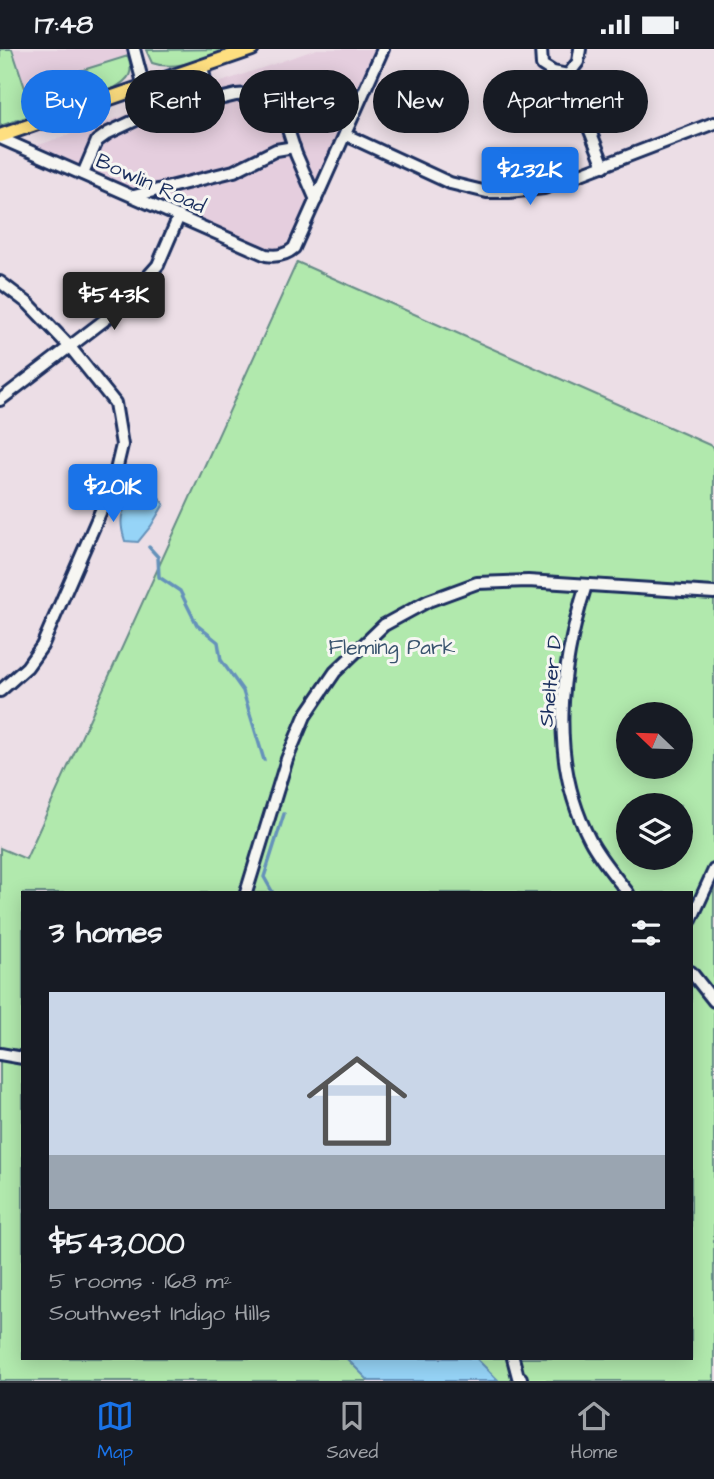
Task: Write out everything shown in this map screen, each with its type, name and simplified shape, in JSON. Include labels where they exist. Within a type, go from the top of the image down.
[{"type":"main road","points":[[190,70],[252,49]]},
{"type":"main road","points":[[0,137],[125,92]]},
{"type":"street","points":[[134,49],[139,70]]},
{"type":"street","points":[[316,200],[383,49]]},
{"type":"street","points":[[541,49],[542,65],[550,70]]},
{"type":"street","points":[[572,70],[578,62],[580,49]]},
{"type":"street","points":[[202,66],[203,70]]},
{"type":"street","points":[[225,98],[265,93],[279,102],[309,189],[316,200]]},
{"type":"street","points":[[346,135],[433,177],[487,192],[544,188],[714,123]]},
{"type":"street","points":[[83,174],[97,141],[125,125]]},
{"type":"street","points":[[591,133],[604,166]]},
{"type":"street","name":"Bowlin Road","points":[[0,137],[275,257],[295,248],[316,200]]},
{"type":"street","points":[[134,196],[234,171],[276,150],[294,147]]},
{"type":"street","points":[[0,400],[119,309],[158,265],[179,216]]},
{"type":"street","points":[[0,282],[29,304],[70,347],[115,404],[122,445],[113,483],[42,646],[27,667],[0,691]]},
{"type":"street","points":[[247,891],[287,759],[305,716],[335,672],[384,625],[428,601],[477,583],[528,580],[714,593]]},
{"type":"street","name":"Shelter D","points":[[586,585],[577,614],[565,679],[562,737],[577,811],[591,842],[627,891]]},
{"type":"street","points":[[693,916],[714,870]]},
{"type":"street","points":[[693,975],[714,1001]]},
{"type":"street","points":[[0,1054],[21,1058]]},
{"type":"street","points":[[514,1360],[518,1377],[521,1378]]},
{"type":"shaded area","points":[[12,49],[148,49],[83,70],[21,70],[21,77]]},
{"type":"shaded area","points":[[317,49],[377,49],[359,90],[359,70],[256,70]]},
{"type":"shaded area","points":[[239,76],[239,133],[340,133],[298,228],[282,248],[266,249],[33,147],[74,133],[111,133],[111,120],[125,115],[125,133],[225,133],[225,81]]},
{"type":"green space","points":[[0,49],[12,49],[21,76],[21,119],[0,126]]},
{"type":"green space","points":[[229,49],[171,66],[152,63],[146,50]]},
{"type":"green space","points":[[128,56],[130,70],[125,70],[125,81],[111,89],[111,70],[83,70]]},
{"type":"green space","name":"Fleming Park","points":[[297,262],[714,447],[714,1381],[0,1381],[0,848],[26,859]]},
{"type":"water","points":[[140,491],[155,494],[164,504],[138,542],[125,541],[121,519],[129,502]]},
{"type":"water","points":[[348,1360],[478,1360],[499,1381],[369,1381]]},
{"type":"waterway","points":[[149,547],[158,557],[159,577],[180,591],[197,625],[218,642],[221,660],[243,691],[264,760]]},
{"type":"waterway","points":[[272,891],[264,877],[284,814]]}]
